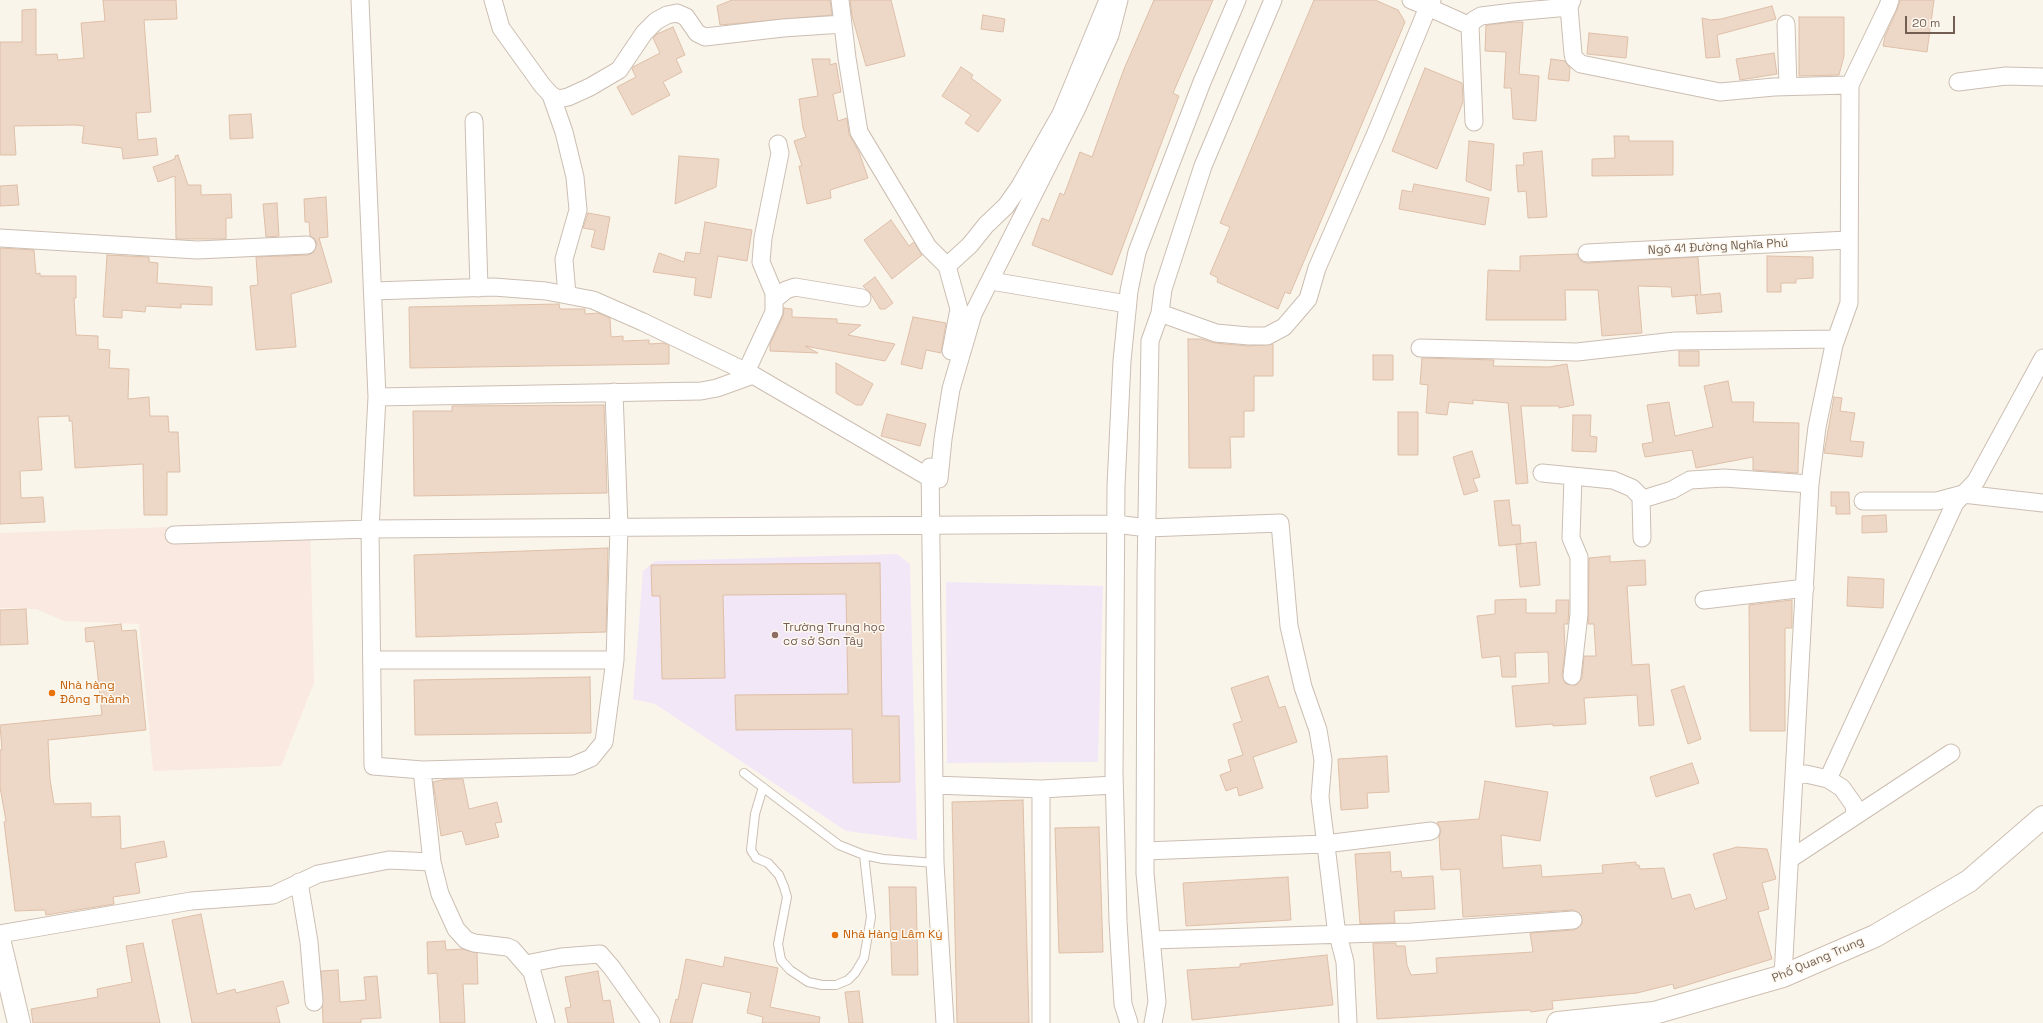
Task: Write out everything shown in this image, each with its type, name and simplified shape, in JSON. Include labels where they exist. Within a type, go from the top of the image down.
[{"type":"street","points":[[360,0],[377,397],[370,529],[373,660],[372,766],[422,770],[572,766],[591,758],[604,742],[614,660],[619,527],[614,392]]},
{"type":"street","points":[[492,0],[501,28],[550,95],[564,132],[575,177],[578,210],[564,259],[567,295]]},
{"type":"street","points":[[840,0],[859,132],[928,247],[947,266],[959,309],[930,461],[935,863],[945,1023]]},
{"type":"street","points":[[947,266],[970,245],[986,225],[1006,206],[1020,186],[1061,114],[1108,0]]},
{"type":"street","points":[[372,291],[479,288],[546,291],[593,300],[636,319],[749,374],[930,478],[939,479],[943,439],[951,389],[973,314],[991,281],[1100,59],[1110,35],[1119,0]]},
{"type":"street","points":[[1129,1023],[1123,1004],[1114,785],[1116,524],[1122,361],[1127,304],[1138,252],[1202,82],[1237,0]]},
{"type":"street","points":[[1153,1023],[1157,1002],[1145,872],[1146,528],[1150,341],[1160,313],[1163,289],[1203,166],[1273,0]]},
{"type":"street","points":[[1411,0],[1430,4],[1470,26]]},
{"type":"street","points":[[1783,976],[1810,484],[1817,427],[1836,338],[1849,303],[1848,240],[1850,85],[1890,0]]},
{"type":"street","points":[[1160,313],[1216,333],[1249,336],[1267,336],[1284,327],[1293,317],[1308,299],[1317,268],[1430,4]]},
{"type":"street","points":[[1474,122],[1470,26],[1474,20],[1481,16],[1570,4],[1573,54],[1574,58],[1580,64],[1720,92],[1788,86],[1850,85]]},
{"type":"street","points":[[550,95],[558,99],[568,97],[608,78],[619,70],[644,33],[656,21],[667,15],[677,13],[686,16],[697,33],[705,37],[783,28],[843,24]]},
{"type":"street","points":[[1786,24],[1788,86]]},
{"type":"street","points":[[1958,82],[2006,76],[2043,77]]},
{"type":"street","points":[[474,121],[479,288]]},
{"type":"street","points":[[377,397],[701,391],[717,388],[749,374],[774,312],[774,293],[761,262],[763,238],[780,153],[778,144]]},
{"type":"street","points":[[0,238],[197,250],[307,245]]},
{"type":"street","name":"Ngõ 41 Đường Nghĩa Phú","points":[[1587,253],[1848,240]]},
{"type":"street","points":[[991,281],[1127,304]]},
{"type":"street","points":[[774,300],[786,290],[795,287],[862,298]]},
{"type":"street","points":[[1420,348],[1578,352],[1675,341],[1836,338]]},
{"type":"street","points":[[1828,779],[1955,503],[1976,481],[2043,358]]},
{"type":"street","points":[[1542,473],[1612,480],[1626,484],[1641,498],[1642,538]]},
{"type":"street","points":[[1572,676],[1579,614],[1580,557],[1571,538],[1573,477]]},
{"type":"street","points":[[1641,498],[1653,497],[1690,480],[1724,478],[1810,484]]},
{"type":"street","points":[[1863,501],[1937,501],[1964,494],[2043,503]]},
{"type":"street","points":[[174,535],[370,529],[1116,524],[1146,528],[1280,523],[1290,632],[1303,688],[1318,730],[1323,760],[1320,797],[1325,844],[1338,933],[1345,962],[1348,1023]]},
{"type":"street","points":[[1704,600],[1804,588]]},
{"type":"street","points":[[373,660],[614,660]]},
{"type":"street","points":[[1790,859],[1951,753]]},
{"type":"street","points":[[422,770],[432,862],[440,894],[456,929],[466,940],[474,943],[512,949],[532,972],[546,1023]]},
{"type":"street","points":[[1794,776],[1806,774],[1828,779],[1842,788],[1854,805],[1855,816]]},
{"type":"street","points":[[934,785],[1041,789],[1114,785]]},
{"type":"street","points":[[1041,789],[1041,1023]]},
{"type":"street","name":"Phố Quang Trung","points":[[1558,1023],[1654,1012],[1783,976],[1875,936],[1969,881],[2043,817]]},
{"type":"street","points":[[1145,851],[1325,844],[1431,831]]},
{"type":"street","points":[[0,934],[191,901],[273,895],[318,874],[389,860],[432,862]]},
{"type":"street","points":[[299,882],[309,942],[314,1002]]},
{"type":"street","points":[[1152,940],[1222,939],[1338,933],[1412,932],[1573,920]]},
{"type":"street","points":[[0,943],[19,1023]]},
{"type":"street","points":[[526,964],[561,958],[600,954],[612,968],[651,1023]]},
{"type":"lane","points":[[744,773],[839,845],[864,855],[883,859],[935,863]]},
{"type":"lane","points":[[763,787],[755,814],[752,850],[756,858],[768,863],[778,875],[784,886],[787,897],[778,944],[781,960],[790,970],[808,982],[822,985],[836,985],[848,980],[855,973],[864,958],[871,917],[864,855]]},
{"type":"shaded area","points":[[310,522],[314,683],[281,766],[153,771],[139,624],[64,621],[36,609],[0,608],[0,533]]},
{"type":"shaded area","name":"Trường Trung học cơ sở Sơn Tây","points":[[897,554],[910,564],[917,840],[846,831],[655,704],[633,699],[643,571],[655,561]]},
{"type":"shaded area","points":[[946,582],[1103,586],[1098,762],[947,763]]},
{"type":"building","points":[[103,0],[176,0],[177,19],[144,20],[151,112],[136,113],[138,140],[156,138],[158,155],[123,159],[122,148],[82,143],[84,126],[75,125],[14,126],[16,155],[0,155],[0,42],[22,42],[22,10],[36,9],[36,55],[57,54],[58,60],[84,58],[81,23],[105,21]]},
{"type":"building","points":[[732,0],[830,0],[832,15],[720,25],[717,6]]},
{"type":"building","points":[[850,0],[891,0],[905,56],[866,66],[852,16]]},
{"type":"building","points":[[1154,0],[1213,0],[1173,93],[1179,96],[1112,275],[1032,245],[1042,218],[1049,221],[1060,193],[1064,195],[1080,152],[1092,157],[1124,69]]},
{"type":"building","points":[[1314,0],[1375,0],[1398,10],[1405,22],[1290,294],[1285,292],[1278,309],[1217,282],[1218,278],[1210,274],[1230,227],[1220,223]]},
{"type":"building","points":[[1900,0],[1934,0],[1927,52],[1883,46],[1885,36]]},
{"type":"building","points":[[1772,6],[1776,19],[1717,35],[1720,57],[1706,58],[1702,18],[1711,20],[1721,19]]},
{"type":"building","points":[[983,15],[1005,19],[1003,32],[981,29]]},
{"type":"building","points":[[1799,17],[1844,17],[1844,56],[1839,75],[1799,76]]},
{"type":"building","points":[[1523,22],[1519,74],[1539,76],[1536,121],[1513,119],[1511,88],[1504,88],[1506,52],[1485,51],[1486,25]]},
{"type":"building","points":[[673,27],[685,55],[676,59],[682,72],[663,82],[670,95],[632,115],[617,87],[636,77],[632,69],[633,67],[660,53],[653,38],[657,34]]},
{"type":"building","points":[[1589,33],[1628,37],[1626,58],[1587,54]]},
{"type":"building","points":[[1774,53],[1777,74],[1740,80],[1736,59]]},
{"type":"building","points":[[812,59],[830,59],[830,65],[836,63],[841,92],[833,94],[838,121],[847,118],[849,134],[859,152],[868,178],[830,190],[831,198],[807,204],[799,166],[802,166],[794,141],[806,137],[803,128],[799,99],[818,96]]},
{"type":"building","points":[[1551,59],[1565,61],[1570,68],[1569,81],[1548,79]]},
{"type":"building","points":[[961,67],[973,75],[971,78],[1001,100],[978,132],[965,123],[971,115],[942,96]]},
{"type":"building","points":[[1425,68],[1462,83],[1463,102],[1437,169],[1392,151]]},
{"type":"building","points":[[251,114],[253,138],[230,139],[229,115]]},
{"type":"building","points":[[1614,136],[1629,136],[1629,141],[1673,141],[1673,175],[1592,176],[1592,159],[1615,158]]},
{"type":"building","points":[[1469,141],[1494,144],[1491,191],[1466,181]]},
{"type":"building","points":[[1542,151],[1547,217],[1528,218],[1526,191],[1518,192],[1516,165],[1524,165],[1523,153]]},
{"type":"building","points":[[178,155],[188,185],[201,185],[201,195],[231,194],[232,218],[226,218],[226,239],[176,239],[175,176],[158,182],[153,167],[175,159],[175,156]]},
{"type":"building","points":[[679,156],[719,159],[716,187],[675,204]]},
{"type":"building","points":[[1414,184],[1489,198],[1485,225],[1399,209],[1402,190],[1412,192]]},
{"type":"building","points":[[17,185],[19,205],[0,206],[0,186]]},
{"type":"building","points":[[326,197],[328,237],[319,238],[332,282],[291,294],[296,347],[256,350],[250,286],[258,285],[256,257],[307,255],[313,253],[317,244],[315,239],[310,236],[309,222],[305,222],[304,199]]},
{"type":"building","points":[[277,203],[279,236],[266,237],[263,204]]},
{"type":"building","points":[[588,213],[610,217],[604,250],[591,247],[595,230],[583,228]]},
{"type":"building","points":[[891,220],[909,246],[914,242],[922,255],[892,279],[864,240]]},
{"type":"building","points":[[705,222],[752,230],[747,261],[718,256],[711,298],[694,295],[696,278],[653,272],[659,253],[684,262],[686,252],[700,254]]},
{"type":"building","points":[[0,248],[34,250],[36,274],[40,273],[40,276],[76,276],[76,298],[74,298],[76,335],[98,336],[98,349],[110,350],[109,368],[129,369],[128,399],[149,397],[150,416],[168,416],[169,432],[178,432],[180,472],[167,472],[167,515],[144,515],[143,464],[75,468],[72,421],[69,421],[69,416],[38,417],[42,470],[20,471],[21,498],[43,497],[45,522],[0,524]]},
{"type":"building","points":[[1577,254],[1582,262],[1588,263],[1698,257],[1701,295],[1720,293],[1722,312],[1697,314],[1695,295],[1672,297],[1671,287],[1638,286],[1642,333],[1602,336],[1598,290],[1565,290],[1566,320],[1486,320],[1488,270],[1520,271],[1520,256]]},
{"type":"building","points":[[107,255],[149,257],[149,262],[158,263],[157,283],[212,287],[212,305],[181,304],[181,308],[146,306],[145,312],[122,310],[122,318],[103,317]]},
{"type":"building","points":[[1767,256],[1813,257],[1813,278],[1796,279],[1796,283],[1781,283],[1781,292],[1767,292]]},
{"type":"building","points":[[875,277],[893,303],[885,309],[880,309],[871,294],[863,286]]},
{"type":"building","points":[[559,304],[560,309],[585,309],[585,314],[598,313],[610,318],[611,337],[623,336],[623,341],[649,340],[649,344],[664,343],[669,346],[669,364],[410,368],[409,307]]},
{"type":"building","points":[[784,308],[792,309],[792,317],[837,319],[837,323],[861,325],[848,335],[895,344],[885,361],[805,346],[818,353],[770,351],[770,344],[783,316]]},
{"type":"building","points":[[913,317],[946,323],[941,353],[926,350],[922,369],[901,364]]},
{"type":"building","points":[[1188,339],[1202,339],[1215,343],[1248,346],[1273,344],[1273,376],[1254,376],[1254,411],[1244,411],[1244,437],[1230,437],[1231,468],[1189,468]]},
{"type":"building","points":[[1679,351],[1699,351],[1699,366],[1679,366]]},
{"type":"building","points":[[1373,355],[1393,355],[1393,380],[1373,380]]},
{"type":"building","points":[[1422,358],[1494,360],[1493,366],[1549,367],[1567,364],[1574,405],[1559,408],[1559,406],[1521,406],[1528,483],[1516,484],[1508,403],[1473,400],[1473,404],[1449,402],[1447,415],[1426,413],[1428,385],[1420,384]]},
{"type":"building","points":[[836,363],[873,384],[862,405],[856,405],[836,393]]},
{"type":"building","points":[[1728,381],[1732,402],[1754,402],[1753,422],[1799,423],[1798,473],[1753,470],[1753,457],[1696,468],[1692,450],[1645,457],[1642,444],[1653,442],[1647,405],[1669,402],[1675,436],[1713,427],[1704,386]]},
{"type":"building","points":[[1834,397],[1842,398],[1840,411],[1855,413],[1850,441],[1864,442],[1862,457],[1824,453]]},
{"type":"building","points":[[604,405],[607,493],[414,496],[413,411],[452,411],[452,406]]},
{"type":"building","points":[[1398,412],[1418,412],[1418,455],[1398,455]]},
{"type":"building","points":[[887,414],[926,424],[920,446],[881,436]]},
{"type":"building","points":[[1573,415],[1591,415],[1590,436],[1597,437],[1596,452],[1572,451]]},
{"type":"building","points":[[1472,451],[1480,477],[1473,479],[1478,491],[1464,495],[1453,457]]},
{"type":"building","points":[[1831,492],[1849,492],[1850,514],[1836,514],[1836,506],[1831,506]]},
{"type":"building","points":[[1509,500],[1512,525],[1520,525],[1521,544],[1499,546],[1494,501]]},
{"type":"building","points":[[1886,515],[1887,532],[1862,533],[1862,516]]},
{"type":"building","points":[[1536,542],[1540,585],[1520,587],[1516,544]]},
{"type":"building","points":[[608,548],[606,632],[416,637],[414,555]]},
{"type":"building","points":[[1610,556],[1610,562],[1645,560],[1646,585],[1627,586],[1632,665],[1649,664],[1654,725],[1639,726],[1637,695],[1584,698],[1586,724],[1553,726],[1553,724],[1516,727],[1512,686],[1549,683],[1548,652],[1515,653],[1516,677],[1502,677],[1500,656],[1482,658],[1477,616],[1495,614],[1495,600],[1526,599],[1526,613],[1556,613],[1556,600],[1569,600],[1568,624],[1564,624],[1565,652],[1562,675],[1566,684],[1576,685],[1582,678],[1584,656],[1596,656],[1594,624],[1588,624],[1589,558]]},
{"type":"building","points":[[880,563],[882,716],[899,716],[900,782],[853,783],[852,729],[736,730],[735,695],[848,694],[846,594],[723,595],[725,678],[662,679],[660,596],[652,596],[651,565]]},
{"type":"building","points":[[1848,577],[1884,579],[1883,608],[1847,606]]},
{"type":"building","points":[[1792,600],[1792,628],[1785,628],[1785,731],[1750,731],[1749,605]]},
{"type":"building","points":[[26,609],[28,644],[0,645],[0,610]]},
{"type":"building","points":[[121,624],[122,631],[136,630],[146,730],[48,740],[50,779],[54,804],[91,803],[91,817],[120,816],[121,849],[164,841],[167,857],[135,863],[140,893],[113,897],[114,904],[46,915],[45,910],[15,911],[4,822],[6,821],[0,787],[0,750],[2,750],[0,725],[102,715],[94,641],[86,642],[85,628]]},
{"type":"building","points":[[1268,676],[1279,708],[1285,706],[1297,742],[1253,757],[1263,788],[1239,796],[1237,787],[1226,791],[1220,775],[1231,771],[1228,760],[1243,755],[1233,724],[1242,721],[1231,688]]},
{"type":"building","points":[[590,677],[591,733],[415,735],[414,680]]},
{"type":"building","points":[[1684,686],[1701,739],[1688,744],[1671,690]]},
{"type":"building","points":[[1387,756],[1389,792],[1367,793],[1368,808],[1341,810],[1338,759]]},
{"type":"building","points":[[1692,763],[1699,783],[1656,797],[1650,777]]},
{"type":"building","points":[[447,779],[463,779],[469,809],[497,802],[502,822],[495,823],[499,837],[466,845],[462,831],[441,836],[433,782]]},
{"type":"building","points":[[1485,781],[1548,792],[1540,841],[1501,835],[1503,868],[1541,865],[1542,877],[1603,873],[1602,865],[1636,862],[1636,865],[1639,865],[1640,869],[1664,868],[1672,899],[1690,894],[1695,909],[1727,899],[1713,854],[1737,847],[1767,849],[1776,879],[1762,883],[1769,909],[1758,912],[1772,959],[1674,989],[1673,984],[1637,993],[1552,1001],[1553,1009],[1531,1012],[1530,1010],[1377,1019],[1373,943],[1396,943],[1396,946],[1405,946],[1407,965],[1411,975],[1437,973],[1436,958],[1533,952],[1530,933],[1574,930],[1582,924],[1581,915],[1573,910],[1463,917],[1460,869],[1441,870],[1439,837],[1441,830],[1437,822],[1479,819]]},
{"type":"building","points":[[1023,800],[1029,1023],[957,1023],[952,802]]},
{"type":"building","points":[[1099,827],[1103,952],[1059,953],[1055,828]]},
{"type":"building","points":[[1390,852],[1391,872],[1401,871],[1402,878],[1433,876],[1435,909],[1394,911],[1395,923],[1360,924],[1355,854]]},
{"type":"building","points":[[1288,877],[1291,920],[1186,926],[1183,883]]},
{"type":"building","points":[[889,887],[916,887],[918,975],[892,975]]},
{"type":"building","points":[[201,914],[217,994],[235,989],[236,993],[283,981],[289,1003],[276,1007],[280,1023],[192,1023],[172,920]]},
{"type":"building","points":[[445,941],[446,950],[463,949],[477,953],[478,984],[463,984],[465,1023],[440,1023],[437,973],[428,974],[427,942]]},
{"type":"building","points":[[143,943],[160,1023],[33,1023],[31,1009],[98,997],[97,989],[132,982],[126,946]]},
{"type":"building","points":[[1327,955],[1333,1005],[1192,1020],[1187,970],[1240,967],[1240,964]]},
{"type":"building","points":[[725,957],[778,968],[770,1007],[820,1017],[819,1023],[762,1023],[763,1017],[747,1013],[751,993],[702,983],[692,1023],[670,1023],[676,999],[678,1000],[686,959],[723,967]]},
{"type":"building","points":[[338,970],[340,1002],[366,1000],[364,977],[377,976],[381,1018],[361,1019],[361,1023],[323,1023],[321,971]]},
{"type":"building","points":[[598,971],[603,1001],[610,1000],[614,1023],[568,1023],[565,1008],[571,1007],[565,977]]},
{"type":"building","points":[[859,991],[863,1023],[849,1023],[845,992]]},
{"type":"place","name":"Trường Trung học cơ sở Sơn Tây","points":[[775,635]]},
{"type":"place","name":"Nhà hàng Đông Thành","points":[[52,693]]},
{"type":"place","name":"Nhà Hàng Lâm Ký","points":[[835,935]]}]
